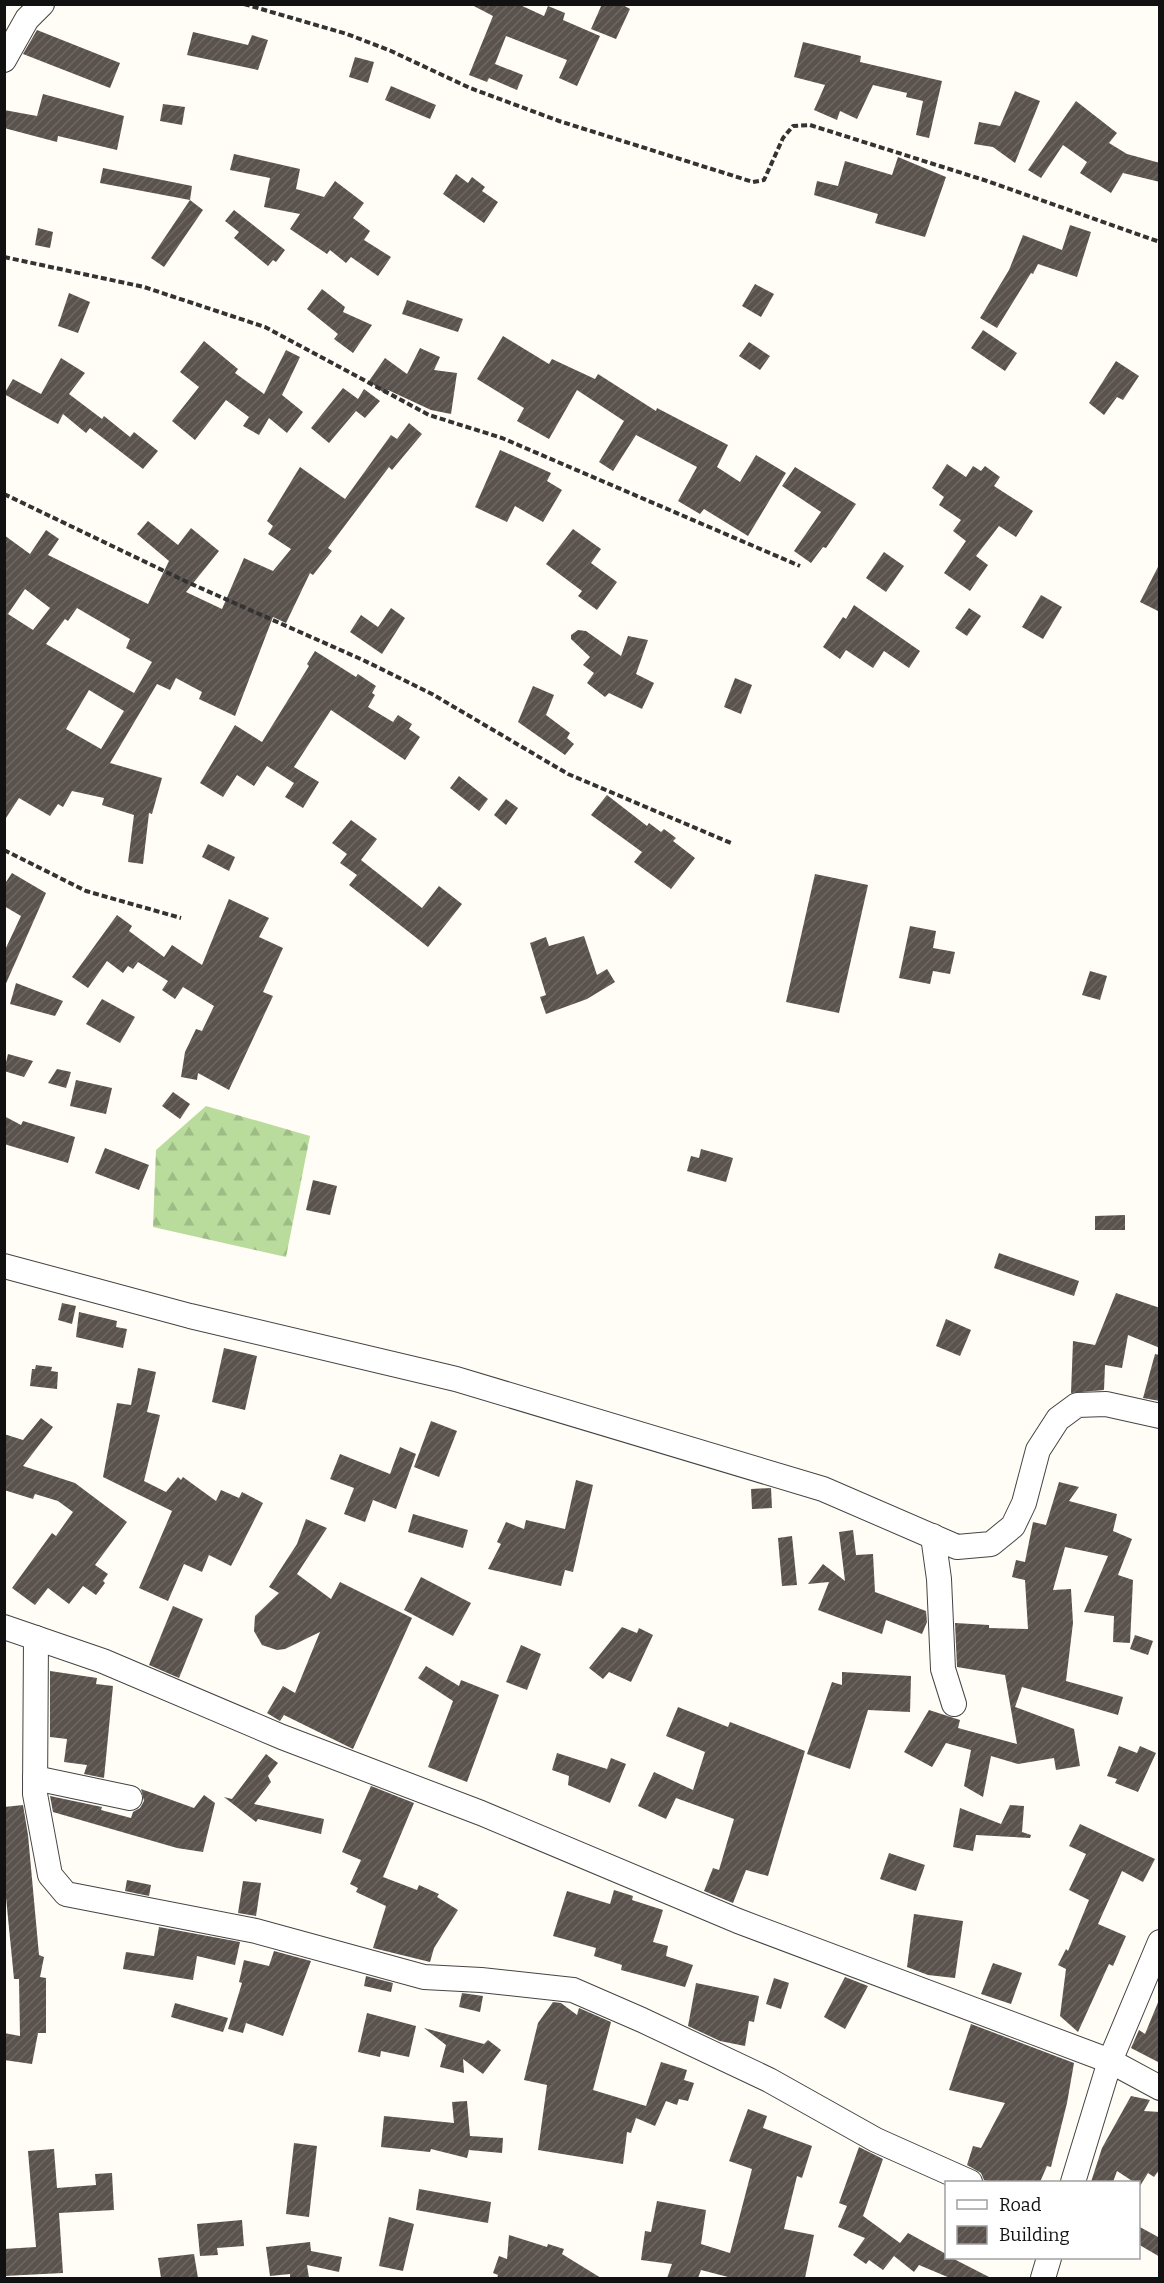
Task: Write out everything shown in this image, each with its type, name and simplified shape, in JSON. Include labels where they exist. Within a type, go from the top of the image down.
[{"type":"street","points":[[4,60],[27,19],[42,4]]},
{"type":"street","points":[[4,1266],[190,1316],[456,1379],[823,1489],[957,1547],[991,1544],[1013,1526],[1024,1503],[1038,1450],[1058,1419],[1077,1405],[1106,1404],[1160,1416]]},
{"type":"street","points":[[933,1536],[939,1579],[943,1669],[954,1704]]},
{"type":"street","points":[[4,1627],[103,1661],[282,1737],[481,1812],[738,1921],[1110,2061],[1160,2088]]},
{"type":"street","points":[[36,1638],[35,1794],[50,1875],[66,1894],[256,1931],[424,1977],[482,1980],[573,1990],[769,2080],[876,2140],[968,2181]]},
{"type":"street","points":[[35,1778],[130,1798]]},
{"type":"street","points":[[1072,2181],[1110,2061],[1160,1942]]},
{"type":"street","points":[[1043,2278],[1049,2259]]},
{"type":"path","points":[[244,4],[347,34],[471,88],[526,109],[753,182],[764,180],[783,138],[793,126],[810,125],[995,184],[1160,242]]},
{"type":"path","points":[[4,257],[144,286],[265,327],[429,415],[502,438],[800,566]]},
{"type":"path","points":[[4,494],[187,582],[432,694],[568,774],[731,843]]},
{"type":"path","points":[[4,850],[86,891],[181,918]]},
{"type":"green space","points":[[206,1106],[310,1136],[286,1257],[153,1227],[156,1150]]},
{"type":"building","points":[[470,4],[518,4],[544,16],[548,6],[565,13],[563,20],[600,36],[577,86],[559,78],[567,60],[506,36],[495,64],[523,75],[517,90],[489,78],[487,82],[469,75],[493,16]]},
{"type":"building","points":[[602,4],[621,4],[630,9],[616,39],[591,29]]},
{"type":"building","points":[[37,30],[120,63],[110,88],[23,54]]},
{"type":"building","points":[[193,32],[248,45],[252,35],[268,40],[258,70],[187,55]]},
{"type":"building","points":[[803,42],[861,56],[860,62],[942,81],[929,138],[916,135],[923,101],[906,97],[907,93],[873,85],[857,119],[840,111],[837,120],[814,110],[825,85],[794,77]]},
{"type":"building","points":[[355,57],[374,62],[368,83],[349,77]]},
{"type":"building","points":[[391,86],[436,105],[430,119],[385,100]]},
{"type":"building","points":[[1015,91],[1040,101],[1015,163],[993,147],[974,144],[979,122],[1000,126]]},
{"type":"building","points":[[43,94],[124,116],[117,150],[58,136],[57,142],[4,128],[4,110],[37,116]]},
{"type":"building","points":[[1076,101],[1117,133],[1109,143],[1127,154],[1160,163],[1160,182],[1123,173],[1111,193],[1080,173],[1087,162],[1063,145],[1041,178],[1028,170]]},
{"type":"building","points":[[163,104],[185,107],[182,125],[160,121]]},
{"type":"building","points":[[234,154],[300,169],[296,189],[324,197],[335,181],[364,203],[353,218],[370,231],[364,240],[391,257],[378,276],[351,257],[346,263],[330,250],[327,254],[290,229],[300,214],[264,207],[270,178],[230,170]]},
{"type":"building","points":[[898,157],[946,177],[925,237],[875,223],[878,214],[814,195],[817,181],[838,186],[845,161],[892,175]]},
{"type":"building","points":[[103,168],[192,186],[190,200],[100,183]]},
{"type":"building","points":[[456,174],[468,183],[472,177],[485,187],[482,191],[498,202],[484,223],[443,194]]},
{"type":"building","points":[[190,200],[203,210],[164,267],[151,258]]},
{"type":"building","points":[[234,210],[285,250],[276,262],[273,260],[268,266],[234,238],[239,232],[225,221]]},
{"type":"building","points":[[1070,225],[1091,232],[1077,277],[1038,264],[997,328],[980,318],[1009,270],[1023,235],[1062,250]]},
{"type":"building","points":[[38,228],[53,232],[50,248],[35,245]]},
{"type":"building","points":[[755,284],[774,294],[761,317],[742,306]]},
{"type":"building","points":[[322,289],[345,307],[343,312],[372,325],[353,353],[334,339],[338,334],[307,309]]},
{"type":"building","points":[[69,293],[90,302],[78,333],[58,326]]},
{"type":"building","points":[[407,300],[463,319],[458,332],[402,314]]},
{"type":"building","points":[[983,330],[1017,353],[1005,371],[971,348]]},
{"type":"building","points":[[503,336],[549,364],[552,359],[595,379],[598,374],[656,411],[657,408],[728,445],[717,467],[740,482],[756,455],[786,473],[748,536],[704,509],[700,514],[678,501],[697,467],[636,435],[613,471],[599,462],[624,421],[577,390],[549,439],[517,421],[524,408],[477,379]]},
{"type":"building","points":[[204,341],[238,369],[235,373],[264,394],[286,350],[300,357],[282,395],[303,412],[287,433],[269,418],[259,435],[243,426],[249,417],[226,400],[195,440],[172,421],[199,387],[180,372]]},
{"type":"building","points":[[749,342],[770,356],[760,370],[739,356]]},
{"type":"building","points":[[420,348],[440,357],[434,370],[457,373],[451,414],[431,410],[388,390],[385,394],[369,381],[385,358],[407,374]]},
{"type":"building","points":[[61,358],[85,373],[69,394],[102,419],[104,416],[130,437],[134,432],[158,451],[143,469],[90,428],[86,433],[63,414],[58,424],[4,394],[13,379],[41,394]]},
{"type":"building","points":[[1116,361],[1139,376],[1123,400],[1117,397],[1104,415],[1089,403]]},
{"type":"building","points":[[343,388],[358,399],[364,389],[380,401],[365,418],[356,411],[329,443],[311,428]]},
{"type":"building","points":[[409,423],[422,434],[392,470],[389,467],[328,548],[332,551],[313,575],[310,573],[286,623],[273,617],[235,716],[199,699],[202,692],[176,678],[170,690],[157,684],[110,763],[162,778],[152,814],[149,813],[143,864],[128,862],[134,815],[102,805],[104,798],[72,791],[63,807],[58,804],[50,816],[19,798],[4,821],[4,535],[30,554],[46,530],[59,539],[48,555],[148,604],[169,561],[137,534],[148,521],[178,545],[191,528],[219,551],[186,592],[222,609],[244,558],[273,571],[291,549],[268,534],[273,526],[267,521],[300,467],[345,499],[391,435],[397,439]],"holes":[[[25,589],[50,608],[33,630],[8,614]],[[77,608],[130,639],[126,648],[152,662],[134,693],[46,644],[65,619],[68,621]],[[89,690],[124,711],[101,749],[66,729]]]},
{"type":"building","points":[[500,450],[551,473],[547,481],[562,490],[543,522],[515,506],[507,522],[475,507]]},
{"type":"building","points":[[947,464],[966,477],[973,466],[981,471],[985,466],[1000,477],[994,486],[1033,511],[1016,537],[999,526],[976,556],[988,565],[970,591],[944,573],[966,541],[953,531],[961,520],[939,505],[944,497],[932,488]]},
{"type":"building","points":[[795,467],[856,504],[826,548],[823,547],[811,563],[794,551],[821,512],[782,486]]},
{"type":"building","points":[[573,529],[601,549],[591,563],[617,582],[597,610],[578,596],[582,591],[546,564]]},
{"type":"building","points":[[884,552],[904,566],[886,592],[866,578]]},
{"type":"building","points":[[1160,563],[1160,612],[1140,602]]},
{"type":"building","points":[[1041,595],[1062,607],[1043,639],[1022,627]]},
{"type":"building","points":[[854,605],[920,651],[909,668],[884,651],[873,668],[846,650],[840,659],[823,647],[843,617],[846,619]]},
{"type":"building","points":[[391,608],[405,618],[382,654],[350,632],[361,615],[378,627]]},
{"type":"building","points":[[969,608],[981,616],[967,636],[955,628]]},
{"type":"building","points":[[578,630],[586,631],[621,656],[628,636],[648,640],[636,674],[654,683],[642,709],[609,693],[605,697],[587,683],[594,673],[583,665],[590,657],[571,639],[571,635]]},
{"type":"building","points":[[315,651],[356,677],[358,674],[376,686],[372,693],[375,695],[368,707],[393,722],[398,715],[412,724],[409,729],[420,737],[405,760],[331,710],[294,767],[319,782],[303,808],[285,797],[294,783],[267,766],[254,786],[237,775],[223,797],[200,783],[235,725],[262,742],[309,666],[307,664]]},
{"type":"building","points":[[735,678],[752,685],[741,714],[724,707]]},
{"type":"building","points":[[533,686],[554,695],[546,715],[570,733],[567,738],[574,744],[565,755],[518,722]]},
{"type":"building","points":[[459,776],[488,799],[479,811],[450,788]]},
{"type":"building","points":[[607,795],[647,826],[649,823],[661,832],[664,829],[676,838],[673,841],[695,858],[671,889],[634,862],[642,852],[591,815]]},
{"type":"building","points":[[506,799],[518,808],[506,825],[494,815]]},
{"type":"building","points":[[351,820],[377,839],[361,860],[422,908],[439,886],[462,904],[428,947],[349,885],[357,875],[340,863],[347,854],[332,843]]},
{"type":"building","points":[[208,844],[235,857],[229,871],[202,857]]},
{"type":"building","points":[[12,873],[46,893],[4,988],[4,952],[21,916],[4,906],[4,885]]},
{"type":"building","points":[[815,874],[868,885],[839,1013],[786,1002]]},
{"type":"building","points":[[229,899],[269,918],[259,937],[283,948],[263,992],[273,996],[229,1090],[198,1073],[197,1080],[181,1077],[185,1052],[196,1029],[202,1031],[214,1006],[183,987],[175,999],[162,990],[168,981],[138,962],[133,969],[128,966],[123,973],[107,961],[88,988],[72,977],[117,915],[132,926],[129,931],[164,957],[172,945],[202,965]]},
{"type":"building","points":[[910,926],[936,931],[933,948],[955,952],[950,974],[933,971],[930,984],[899,978]]},
{"type":"building","points":[[584,936],[597,975],[607,969],[615,982],[587,999],[546,1014],[540,997],[546,995],[530,943],[546,937],[549,946]]},
{"type":"building","points":[[1090,971],[1107,976],[1100,1000],[1082,995]]},
{"type":"building","points":[[16,983],[63,1001],[55,1016],[10,1004]]},
{"type":"building","points":[[102,999],[135,1017],[120,1043],[86,1024]]},
{"type":"building","points":[[8,1054],[33,1061],[24,1077],[4,1071]]},
{"type":"building","points":[[57,1069],[71,1072],[66,1088],[48,1083]]},
{"type":"building","points":[[76,1080],[112,1088],[106,1114],[70,1106]]},
{"type":"building","points":[[173,1092],[190,1104],[180,1119],[162,1106]]},
{"type":"building","points":[[4,1116],[21,1125],[23,1121],[75,1137],[68,1163],[4,1144]]},
{"type":"building","points":[[105,1148],[149,1165],[139,1190],[95,1173]]},
{"type":"building","points":[[701,1149],[733,1158],[726,1182],[687,1171],[691,1156],[699,1158]]},
{"type":"building","points":[[313,1180],[337,1186],[330,1215],[306,1210]]},
{"type":"building","points":[[1125,1215],[1125,1230],[1095,1230],[1095,1216]]},
{"type":"building","points":[[999,1253],[1079,1281],[1074,1296],[994,1268]]},
{"type":"building","points":[[1116,1293],[1160,1308],[1160,1348],[1128,1335],[1122,1368],[1105,1365],[1104,1390],[1071,1393],[1073,1341],[1095,1345]]},
{"type":"building","points":[[62,1303],[76,1306],[72,1324],[58,1320]]},
{"type":"building","points":[[79,1312],[117,1321],[116,1327],[127,1329],[123,1348],[76,1337]]},
{"type":"building","points":[[946,1319],[971,1330],[960,1356],[936,1346]]},
{"type":"building","points":[[224,1348],[257,1356],[245,1410],[212,1402]]},
{"type":"building","points":[[1155,1354],[1160,1355],[1160,1401],[1143,1398]]},
{"type":"building","points":[[36,1365],[52,1367],[51,1371],[58,1372],[57,1389],[30,1386],[32,1369],[35,1369]]},
{"type":"building","points":[[138,1368],[156,1372],[147,1412],[160,1415],[144,1481],[166,1492],[178,1477],[181,1480],[183,1477],[216,1501],[221,1490],[239,1498],[242,1492],[263,1503],[231,1566],[209,1555],[202,1572],[184,1564],[168,1601],[139,1588],[172,1511],[103,1477],[117,1403],[131,1405]]},
{"type":"building","points":[[41,1418],[53,1427],[23,1466],[75,1483],[127,1522],[95,1565],[108,1574],[103,1581],[105,1583],[96,1595],[83,1586],[69,1604],[48,1588],[35,1605],[12,1588],[52,1533],[56,1536],[73,1512],[58,1501],[35,1494],[33,1499],[4,1490],[4,1434],[23,1440]]},
{"type":"building","points":[[431,1421],[457,1431],[439,1477],[414,1467]]},
{"type":"building","points":[[400,1447],[416,1454],[396,1509],[373,1500],[365,1522],[344,1514],[354,1488],[330,1479],[340,1454],[390,1474]]},
{"type":"building","points":[[576,1480],[593,1485],[573,1572],[565,1570],[561,1586],[488,1569],[501,1544],[497,1542],[506,1522],[524,1529],[526,1520],[565,1529]]},
{"type":"building","points":[[1059,1482],[1079,1487],[1069,1501],[1117,1514],[1113,1531],[1132,1539],[1118,1575],[1133,1580],[1130,1643],[1113,1642],[1114,1616],[1084,1612],[1108,1556],[1065,1547],[1053,1590],[1071,1589],[1073,1623],[1066,1681],[1123,1697],[1118,1715],[1022,1687],[1015,1707],[1074,1729],[1080,1766],[1056,1770],[1054,1758],[1018,1764],[991,1756],[983,1797],[964,1786],[971,1750],[946,1743],[932,1767],[904,1752],[929,1710],[960,1720],[958,1728],[1017,1744],[1005,1675],[957,1667],[955,1623],[989,1625],[989,1628],[1028,1629],[1025,1580],[1012,1577],[1016,1560],[1025,1562],[1033,1522],[1046,1525]]},
{"type":"building","points":[[771,1488],[772,1508],[752,1509],[751,1489]]},
{"type":"building","points":[[413,1514],[468,1530],[463,1548],[408,1532]]},
{"type":"building","points":[[306,1519],[327,1528],[297,1574],[331,1599],[340,1582],[412,1618],[353,1749],[284,1715],[280,1721],[267,1713],[283,1686],[295,1693],[320,1632],[285,1649],[277,1650],[262,1645],[254,1631],[255,1616],[279,1593],[269,1587],[297,1544]]},
{"type":"building","points":[[853,1530],[856,1555],[873,1554],[875,1592],[926,1611],[927,1622],[922,1634],[886,1620],[882,1634],[818,1610],[829,1582],[808,1584],[823,1564],[845,1581],[839,1532]]},
{"type":"building","points":[[792,1536],[797,1585],[782,1586],[778,1538]]},
{"type":"building","points":[[421,1577],[471,1603],[453,1636],[404,1610]]},
{"type":"building","points":[[173,1606],[203,1619],[179,1678],[149,1665]]},
{"type":"building","points":[[622,1627],[637,1633],[639,1628],[653,1635],[631,1682],[609,1672],[603,1679],[589,1668]]},
{"type":"building","points":[[1135,1635],[1153,1641],[1148,1655],[1130,1649]]},
{"type":"building","points":[[521,1645],[541,1654],[527,1690],[506,1682]]},
{"type":"building","points":[[426,1666],[459,1686],[461,1680],[499,1695],[467,1782],[428,1767],[453,1701],[418,1678]]},
{"type":"building","points":[[50,1671],[97,1678],[96,1684],[113,1686],[104,1778],[84,1774],[87,1765],[64,1762],[67,1739],[50,1737]]},
{"type":"building","points":[[842,1672],[911,1676],[910,1712],[868,1710],[850,1769],[807,1754],[832,1682],[842,1685]]},
{"type":"building","points":[[678,1707],[728,1727],[730,1722],[805,1751],[768,1876],[746,1870],[733,1903],[704,1891],[713,1868],[719,1870],[734,1819],[676,1798],[666,1819],[638,1806],[654,1772],[693,1790],[705,1752],[666,1736]]},
{"type":"building","points":[[1119,1746],[1137,1753],[1140,1746],[1156,1753],[1138,1792],[1115,1783],[1117,1779],[1107,1776]]},
{"type":"building","points":[[557,1753],[607,1769],[611,1758],[626,1764],[610,1803],[568,1785],[569,1776],[552,1770]]},
{"type":"building","points":[[266,1754],[278,1763],[268,1776],[271,1782],[254,1804],[324,1819],[321,1834],[258,1819],[256,1822],[224,1797],[232,1799]]},
{"type":"building","points":[[371,1786],[414,1803],[383,1877],[417,1890],[419,1885],[439,1894],[437,1897],[458,1910],[434,1948],[430,1962],[373,1948],[386,1906],[356,1892],[358,1888],[350,1884],[361,1860],[342,1852]]},
{"type":"building","points":[[141,1789],[194,1808],[204,1795],[215,1803],[203,1852],[177,1848],[53,1812],[50,1796],[102,1807],[101,1810],[131,1818],[133,1812],[140,1808],[144,1801]]},
{"type":"building","points":[[23,1805],[39,1955],[44,1957],[40,1977],[46,1978],[46,2033],[38,2033],[32,2064],[4,2060],[4,2033],[20,2036],[19,1979],[14,1979],[4,1877],[4,1807]]},
{"type":"building","points":[[1010,1805],[1024,1806],[1022,1832],[1031,1835],[1030,1838],[976,1835],[973,1851],[953,1847],[960,1808],[1001,1824]]},
{"type":"building","points":[[1080,1824],[1155,1859],[1143,1882],[1122,1871],[1098,1924],[1126,1936],[1113,1966],[1109,1964],[1078,2032],[1060,2016],[1066,1969],[1058,1965],[1066,1949],[1068,1951],[1089,1900],[1069,1890],[1086,1854],[1069,1846]]},
{"type":"building","points":[[889,1853],[925,1865],[916,1891],[880,1879]]},
{"type":"building","points":[[127,1880],[151,1885],[149,1896],[125,1891]]},
{"type":"building","points":[[243,1881],[261,1883],[256,1916],[238,1913]]},
{"type":"building","points":[[614,1890],[633,1896],[632,1900],[663,1910],[653,1942],[668,1946],[666,1956],[693,1965],[685,1987],[621,1970],[622,1965],[594,1956],[596,1948],[553,1936],[567,1891],[610,1904]]},
{"type":"building","points":[[914,1914],[963,1921],[955,1978],[928,1975],[907,1967]]},
{"type":"building","points":[[159,1927],[240,1942],[235,1965],[197,1956],[193,1980],[123,1969],[126,1952],[154,1956]]},
{"type":"building","points":[[274,1951],[311,1961],[283,2036],[246,2023],[243,2033],[228,2029],[242,1983],[239,1982],[244,1960],[269,1966]]},
{"type":"building","points":[[993,1963],[1022,1973],[1011,2004],[981,1994]]},
{"type":"building","points":[[366,1976],[393,1983],[391,1992],[364,1986]]},
{"type":"building","points":[[845,1977],[868,1986],[845,2029],[824,2017]]},
{"type":"building","points":[[774,1978],[789,1983],[781,2009],[766,2004]]},
{"type":"building","points":[[696,1983],[759,1996],[754,2022],[749,2021],[745,2046],[720,2041],[688,2026]]},
{"type":"building","points":[[462,1993],[483,1996],[480,2012],[459,2007]]},
{"type":"building","points":[[1159,2000],[1160,2063],[1131,2048],[1139,2030],[1145,2034]]},
{"type":"building","points":[[553,2002],[561,2003],[577,2015],[579,2008],[611,2022],[593,2090],[646,2106],[661,2062],[687,2070],[684,2080],[694,2083],[688,2101],[679,2099],[677,2105],[666,2101],[655,2126],[636,2118],[631,2133],[627,2132],[623,2164],[538,2150],[547,2085],[524,2080],[538,2023]]},
{"type":"building","points":[[175,2003],[228,2018],[223,2032],[171,2017]]},
{"type":"building","points":[[367,2013],[416,2026],[409,2057],[381,2051],[380,2057],[358,2052]]},
{"type":"building","points":[[971,2024],[1074,2063],[1067,2103],[1051,2167],[1047,2166],[1040,2181],[988,2181],[984,2180],[981,2173],[967,2165],[973,2146],[981,2148],[1005,2103],[949,2090]]},
{"type":"building","points":[[424,2028],[484,2044],[488,2040],[501,2050],[483,2074],[463,2059],[464,2073],[440,2067],[446,2045]]},
{"type":"building","points":[[1131,2096],[1150,2100],[1144,2111],[1160,2112],[1160,2169],[1154,2177],[1148,2173],[1140,2186],[1140,2181],[1132,2181],[1117,2171],[1113,2181],[1091,2181],[1102,2148]]},
{"type":"building","points":[[467,2101],[470,2136],[503,2138],[502,2153],[469,2150],[467,2158],[431,2149],[430,2152],[381,2147],[384,2116],[454,2123],[452,2102]]},
{"type":"building","points":[[748,2109],[767,2116],[763,2128],[812,2146],[802,2178],[797,2176],[784,2229],[814,2235],[805,2278],[732,2278],[701,2270],[698,2278],[667,2278],[672,2264],[641,2260],[645,2231],[651,2232],[657,2201],[706,2210],[701,2244],[730,2253],[752,2169],[729,2161]]},
{"type":"building","points":[[294,2143],[317,2146],[309,2217],[286,2214]]},
{"type":"building","points":[[859,2147],[883,2159],[863,2216],[900,2243],[908,2233],[945,2253],[945,2259],[954,2259],[991,2278],[950,2278],[919,2265],[914,2272],[894,2256],[883,2270],[869,2260],[866,2264],[853,2255],[865,2238],[838,2227],[847,2206],[839,2203]]},
{"type":"building","points":[[54,2149],[57,2188],[96,2185],[95,2174],[112,2173],[114,2210],[59,2213],[63,2273],[4,2276],[4,2249],[36,2247],[28,2151]]},
{"type":"building","points":[[419,2189],[491,2202],[488,2223],[416,2210]]},
{"type":"building","points":[[389,2217],[414,2224],[403,2271],[379,2266]]},
{"type":"building","points":[[242,2220],[244,2246],[217,2248],[218,2255],[200,2256],[197,2224]]},
{"type":"building","points":[[1140,2227],[1160,2238],[1160,2257],[1140,2245]]},
{"type":"building","points":[[509,2235],[547,2247],[548,2244],[564,2249],[562,2254],[601,2278],[497,2278],[498,2275],[493,2273],[499,2256],[507,2259]]},
{"type":"building","points":[[310,2242],[311,2251],[342,2257],[339,2272],[307,2265],[309,2278],[290,2278],[290,2274],[270,2276],[266,2247]]},
{"type":"building","points":[[194,2254],[198,2278],[161,2278],[158,2258]]}]
